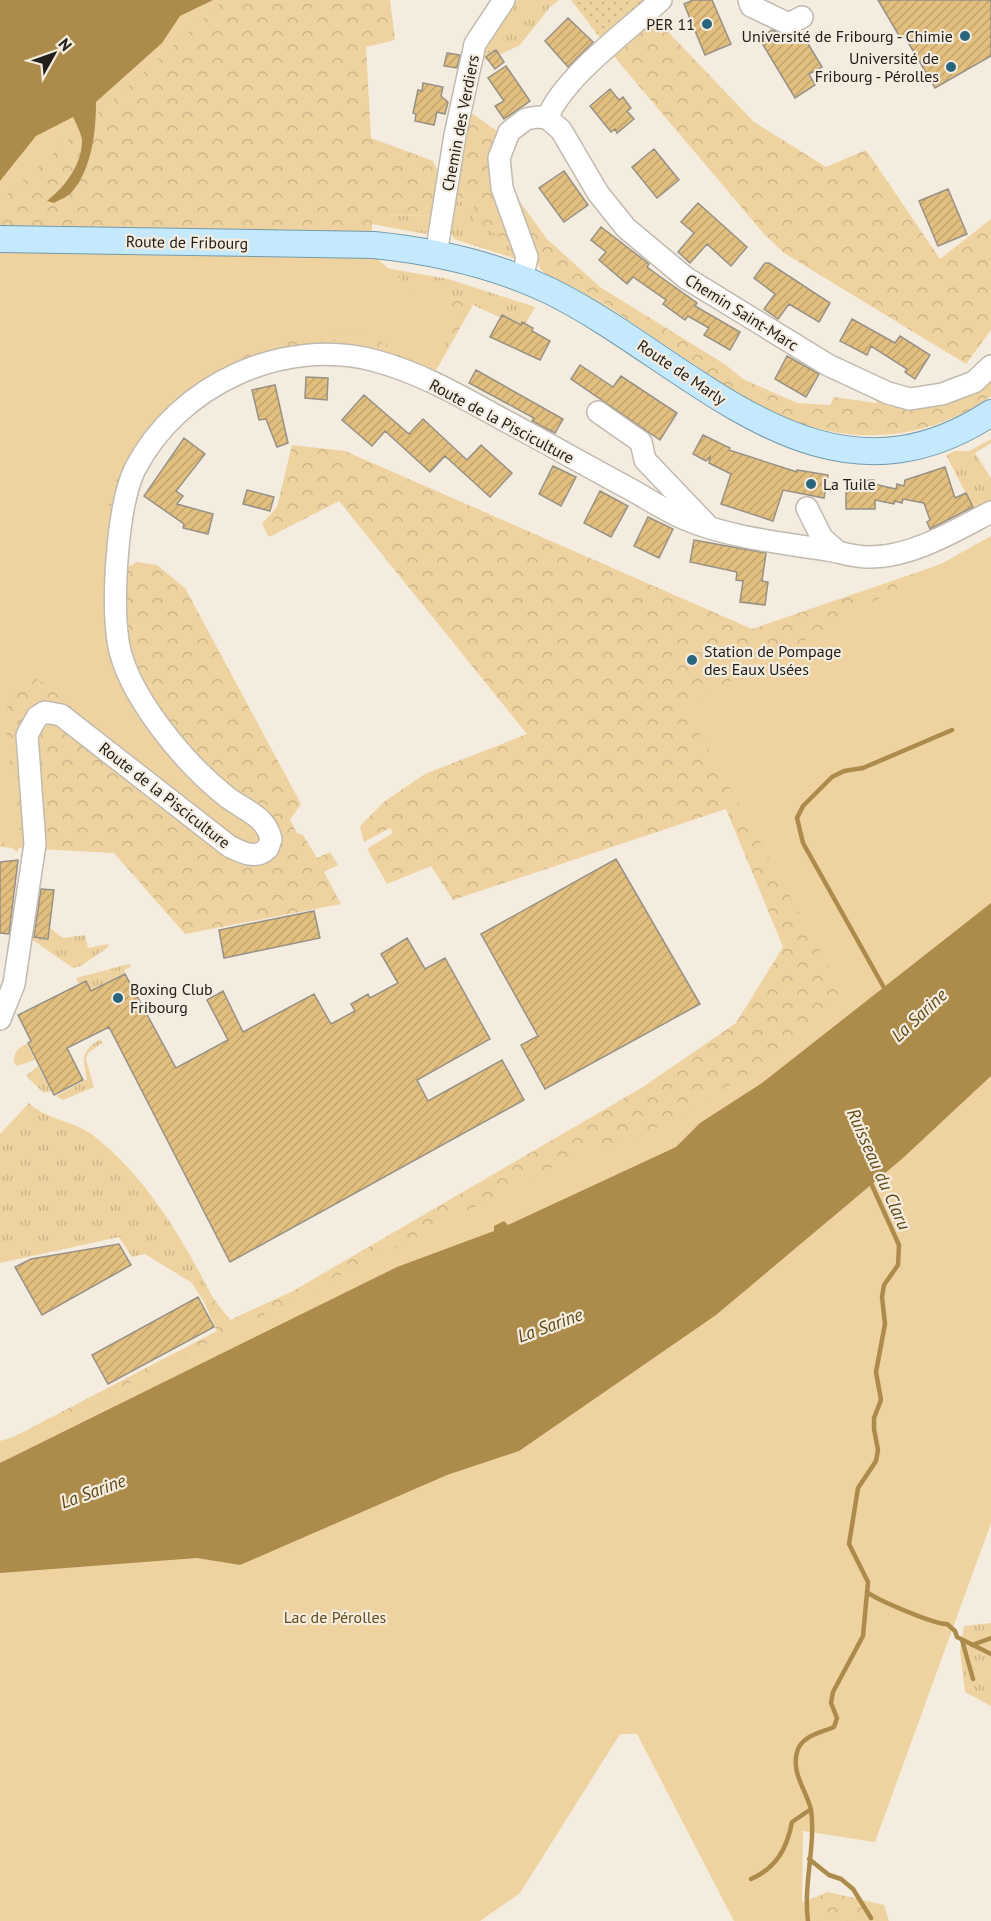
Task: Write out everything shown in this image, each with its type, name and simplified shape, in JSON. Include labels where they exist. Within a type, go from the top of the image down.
[{"type":"main road","name":"Route de Fribourg","points":[[0,239],[374,246]]},
{"type":"main road","name":"Route de Marly","points":[[374,246],[436,255],[548,290],[609,324],[748,416],[779,432],[814,444],[865,451],[911,448],[959,431],[991,413]]},
{"type":"street","name":"Chemin des Verdiers","points":[[436,255],[475,44],[504,0]]},
{"type":"street","points":[[522,280],[527,257],[502,188],[499,158],[506,138],[516,125],[537,117],[547,118],[553,104],[575,79],[661,0]]},
{"type":"street","points":[[749,0],[751,6],[789,24],[802,17]]},
{"type":"street","name":"Chemin Saint-Marc","points":[[547,118],[561,130],[598,193],[626,228],[686,278],[828,365],[888,393],[910,399],[942,394],[974,382],[991,366]]},
{"type":"street","name":"Route de la Pisciculture","points":[[0,1019],[14,984],[34,844],[27,735],[37,717],[45,712],[61,715],[229,846],[244,854],[255,855],[268,848],[271,838],[264,823],[228,797],[203,773],[151,714],[123,666],[116,605],[125,496],[135,470],[155,440],[185,408],[212,387],[253,366],[287,357],[327,354],[375,360],[444,387],[685,519],[776,542],[868,557],[916,547],[991,512]]},
{"type":"street","points":[[598,412],[641,442],[645,460],[708,526]]},
{"type":"street","points":[[807,508],[822,538],[838,552]]},
{"type":"green space","points":[[0,0],[224,0],[0,201]]},
{"type":"green space","points":[[213,0],[390,0],[395,40],[366,47],[371,138],[433,161],[440,176],[434,215],[372,216],[372,273],[473,305],[434,374],[351,336],[260,354],[226,370],[128,463],[118,481],[120,489],[112,581],[128,581],[128,567],[137,562],[157,565],[185,588],[301,804],[290,820],[297,833],[303,835],[317,858],[330,852],[338,865],[324,872],[341,904],[185,934],[114,853],[0,847],[0,182],[73,117],[82,139],[79,157],[71,174],[48,201],[70,193],[96,102]]},
{"type":"green space","points":[[518,0],[559,0],[550,7],[520,45],[487,61],[480,57],[503,8]]},
{"type":"green space","points":[[571,0],[647,0],[601,39]]},
{"type":"green space","points":[[652,15],[754,122],[826,167],[866,150],[940,259],[991,219],[991,330],[966,364],[784,253],[764,234],[611,53]]},
{"type":"green space","points":[[467,110],[500,133],[515,238],[511,245],[473,219],[474,204],[454,201]]},
{"type":"green space","points":[[509,187],[547,239],[600,287],[726,365],[743,379],[797,403],[830,405],[834,397],[876,403],[877,399],[991,374],[991,396],[941,423],[888,434],[861,435],[834,432],[806,426],[779,416],[733,391],[550,266],[536,260]]},
{"type":"green space","points":[[454,201],[474,203],[523,261],[454,239],[450,230]]},
{"type":"green space","points":[[434,215],[431,228],[425,234],[372,224],[372,216]]},
{"type":"green space","points":[[0,252],[376,258],[407,284],[462,314],[432,366],[355,330],[259,348],[183,392],[136,441],[109,494],[108,651],[119,685],[140,717],[200,783],[257,828],[256,840],[248,845],[235,839],[95,731],[60,691],[36,679],[22,683],[5,710],[7,745],[20,820],[18,852],[3,843],[0,838]]},
{"type":"green space","points":[[536,260],[550,265],[633,325],[578,290],[549,277],[541,270]]},
{"type":"green space","points":[[375,266],[448,279],[535,307],[523,328],[473,305],[372,273]]},
{"type":"green space","points":[[351,336],[434,374],[351,346],[328,344],[260,354]]},
{"type":"green space","points":[[991,439],[991,443],[975,453],[991,478],[991,501],[975,511],[946,455],[955,451],[969,451]]},
{"type":"green space","points":[[292,445],[345,451],[752,629],[991,547],[991,903],[762,1083],[245,1344],[0,1444],[217,1331],[204,1302],[207,1298],[213,1298],[230,1320],[293,1291],[643,1087],[736,1023],[783,947],[726,809],[453,900],[431,866],[387,884],[367,849],[393,833],[390,828],[364,842],[360,826],[385,801],[425,774],[527,734],[339,501],[269,537],[262,524],[277,507]]},
{"type":"green space","name":"Lac de Pérolles","points":[[991,536],[991,1523],[875,1842],[803,1831],[802,1901],[812,1921],[734,1921],[637,1734],[620,1734],[520,1893],[480,1921],[0,1921],[0,1441],[26,1433],[95,1401],[576,1155],[649,1132],[752,1072],[844,994],[685,707]]},
{"type":"green space","points":[[49,927],[63,938],[85,935],[88,948],[109,944],[107,948],[81,966],[73,968],[27,936],[47,939]]},
{"type":"green space","points":[[129,964],[131,967],[124,970],[125,973],[91,991],[86,981],[79,984],[76,978]]},
{"type":"green space","points":[[101,1039],[102,1043],[88,1053],[86,1059],[94,1087],[63,1100],[56,1096],[87,1079],[84,1066],[86,1051]]},
{"type":"green space","points":[[27,1044],[35,1060],[17,1066],[14,1062],[16,1053]]},
{"type":"green space","points":[[38,1066],[51,1091],[44,1093],[26,1076]]},
{"type":"green space","points":[[29,1103],[36,1109],[94,1136],[131,1171],[176,1232],[213,1298],[207,1298],[204,1302],[192,1283],[145,1254],[132,1257],[119,1237],[0,1263],[0,1134]]},
{"type":"green space","points":[[991,1623],[991,1706],[965,1692],[960,1651],[964,1626]]},
{"type":"green space","points":[[828,1892],[884,1905],[889,1921],[759,1921]]},
{"type":"water","points":[[0,0],[213,0],[180,16],[162,43],[96,102],[94,137],[84,173],[71,193],[54,203],[47,201],[71,174],[81,149],[82,140],[73,117],[36,136],[0,181]]},
{"type":"water","name":"La Sarine","points":[[991,903],[991,1076],[903,1158],[716,1315],[519,1451],[447,1475],[240,1565],[197,1558],[0,1573],[0,1463],[397,1267],[494,1231],[494,1226],[504,1221],[508,1225],[676,1147],[700,1123],[762,1083]]},
{"type":"building","name":"PER 11","points":[[693,0],[712,0],[731,44],[705,55],[684,4]]},
{"type":"building","name":"Université de Fribourg - Pérolles","points":[[878,0],[991,0],[991,56],[935,88],[905,37],[901,39]]},
{"type":"building","points":[[568,18],[593,42],[568,67],[545,41]]},
{"type":"building","points":[[772,30],[789,37],[801,32],[822,67],[809,74],[815,85],[795,98],[759,38]]},
{"type":"building","points":[[496,50],[504,62],[495,69],[486,57]]},
{"type":"building","points":[[447,53],[460,55],[457,68],[444,66]]},
{"type":"building","points":[[506,66],[530,101],[504,119],[495,106],[504,101],[488,78]]},
{"type":"building","points":[[423,83],[443,87],[441,96],[448,102],[445,114],[437,112],[434,125],[415,121],[416,114],[413,113],[418,90],[422,91]]},
{"type":"building","points":[[610,89],[619,100],[623,97],[631,108],[627,111],[634,119],[617,133],[615,129],[611,132],[590,106]]},
{"type":"building","points":[[654,149],[679,180],[657,198],[632,167]]},
{"type":"building","points":[[564,171],[588,205],[564,222],[539,188]]},
{"type":"building","points":[[948,189],[967,234],[938,246],[919,201]]},
{"type":"building","points":[[698,203],[747,247],[731,266],[707,244],[690,263],[678,252],[694,233],[681,222]]},
{"type":"building","points":[[601,227],[649,264],[647,267],[697,303],[695,306],[740,332],[730,350],[704,335],[709,328],[688,316],[685,320],[663,304],[666,300],[633,277],[627,284],[599,260],[606,252],[591,240]]},
{"type":"building","points":[[765,263],[769,263],[830,303],[819,322],[789,304],[778,319],[764,309],[775,294],[754,278]]},
{"type":"building","points":[[502,315],[521,325],[522,322],[533,328],[532,331],[550,341],[540,360],[490,337]]},
{"type":"building","points":[[852,319],[895,343],[900,336],[930,355],[915,379],[905,372],[907,369],[871,346],[867,355],[840,341]]},
{"type":"building","points":[[787,356],[819,374],[806,397],[775,379]]},
{"type":"building","points":[[580,365],[613,387],[621,376],[677,413],[660,440],[571,379]]},
{"type":"building","points":[[476,370],[563,419],[555,433],[532,421],[534,418],[469,383]]},
{"type":"building","points":[[306,377],[328,378],[327,400],[305,398]]},
{"type":"building","points":[[275,385],[288,443],[277,447],[266,419],[259,420],[252,390]]},
{"type":"building","points":[[364,395],[409,434],[423,419],[467,460],[481,445],[512,473],[490,497],[445,456],[430,472],[385,431],[372,446],[342,420]]},
{"type":"building","points":[[703,435],[730,448],[729,450],[797,472],[797,470],[828,475],[824,498],[783,490],[773,521],[721,504],[731,474],[709,463],[710,457],[706,461],[693,454]]},
{"type":"building","points":[[184,438],[205,454],[176,491],[183,496],[177,504],[213,514],[208,534],[183,528],[184,524],[144,496]]},
{"type":"building","points":[[553,466],[576,477],[561,506],[539,494]]},
{"type":"building","points":[[945,467],[955,498],[966,493],[973,507],[930,529],[927,522],[930,520],[924,503],[903,499],[902,503],[895,501],[894,504],[875,500],[875,509],[846,509],[846,481],[874,480],[874,484],[896,489],[897,484],[904,486],[905,480]]},
{"type":"building","points":[[247,490],[274,497],[270,511],[243,504]]},
{"type":"building","points":[[600,491],[628,506],[611,537],[584,523]]},
{"type":"building","points":[[648,517],[673,529],[659,558],[634,546]]},
{"type":"building","points":[[694,540],[766,553],[762,581],[768,582],[765,605],[740,602],[743,581],[736,580],[737,572],[690,562]]},
{"type":"building","points":[[616,859],[700,1004],[545,1089],[521,1045],[538,1036],[481,934]]},
{"type":"building","points":[[18,860],[9,934],[0,933],[0,862]]},
{"type":"building","points":[[41,889],[54,890],[48,939],[34,937]]},
{"type":"building","points":[[314,911],[320,938],[224,958],[219,930]]},
{"type":"building","points":[[407,938],[425,969],[445,958],[490,1039],[417,1080],[428,1101],[502,1060],[524,1100],[230,1262],[109,1027],[67,1048],[83,1080],[54,1095],[28,1043],[31,1041],[18,1015],[86,981],[91,991],[125,974],[176,1068],[228,1040],[207,1000],[223,991],[243,1032],[314,994],[331,1024],[355,1011],[351,1004],[368,994],[370,998],[398,983],[381,954]]},
{"type":"building","points":[[119,1244],[131,1265],[42,1315],[15,1267],[31,1259]]},
{"type":"building","points":[[198,1297],[214,1327],[108,1384],[92,1355]]},
{"type":"waterway","points":[[887,993],[803,843],[797,818],[803,806],[832,777],[844,771],[863,768],[952,730]]},
{"type":"waterway","name":"Ruisseau du Claru","points":[[808,1921],[807,1893],[812,1823],[809,1803],[796,1768],[797,1752],[802,1742],[834,1727],[837,1718],[831,1703],[833,1692],[863,1636],[868,1582],[849,1544],[858,1488],[876,1461],[878,1450],[874,1418],[881,1400],[876,1372],[885,1324],[882,1297],[884,1285],[898,1265],[899,1245],[870,1181]]},
{"type":"waterway","points":[[867,1592],[882,1601],[931,1621],[947,1624],[955,1631],[957,1637],[991,1654]]},
{"type":"waterway","points":[[972,1645],[991,1638]]},
{"type":"waterway","points":[[962,1640],[973,1679]]},
{"type":"waterway","points":[[751,1879],[774,1863],[787,1841],[792,1822],[811,1809]]},
{"type":"waterway","points":[[809,1859],[829,1875],[841,1879],[853,1889],[871,1918]]},
{"type":"place","name":"PER 11","points":[[707,24]]},
{"type":"place","name":"Université de Fribourg - Chimie","points":[[965,36]]},
{"type":"place","name":"Université de Fribourg - Pérolles","points":[[951,67]]},
{"type":"place","name":"La Tuile","points":[[811,484]]},
{"type":"place","name":"Station de Pompage des Eaux Usées","points":[[692,660]]},
{"type":"place","name":"Boxing Club Fribourg","points":[[118,998]]}]
